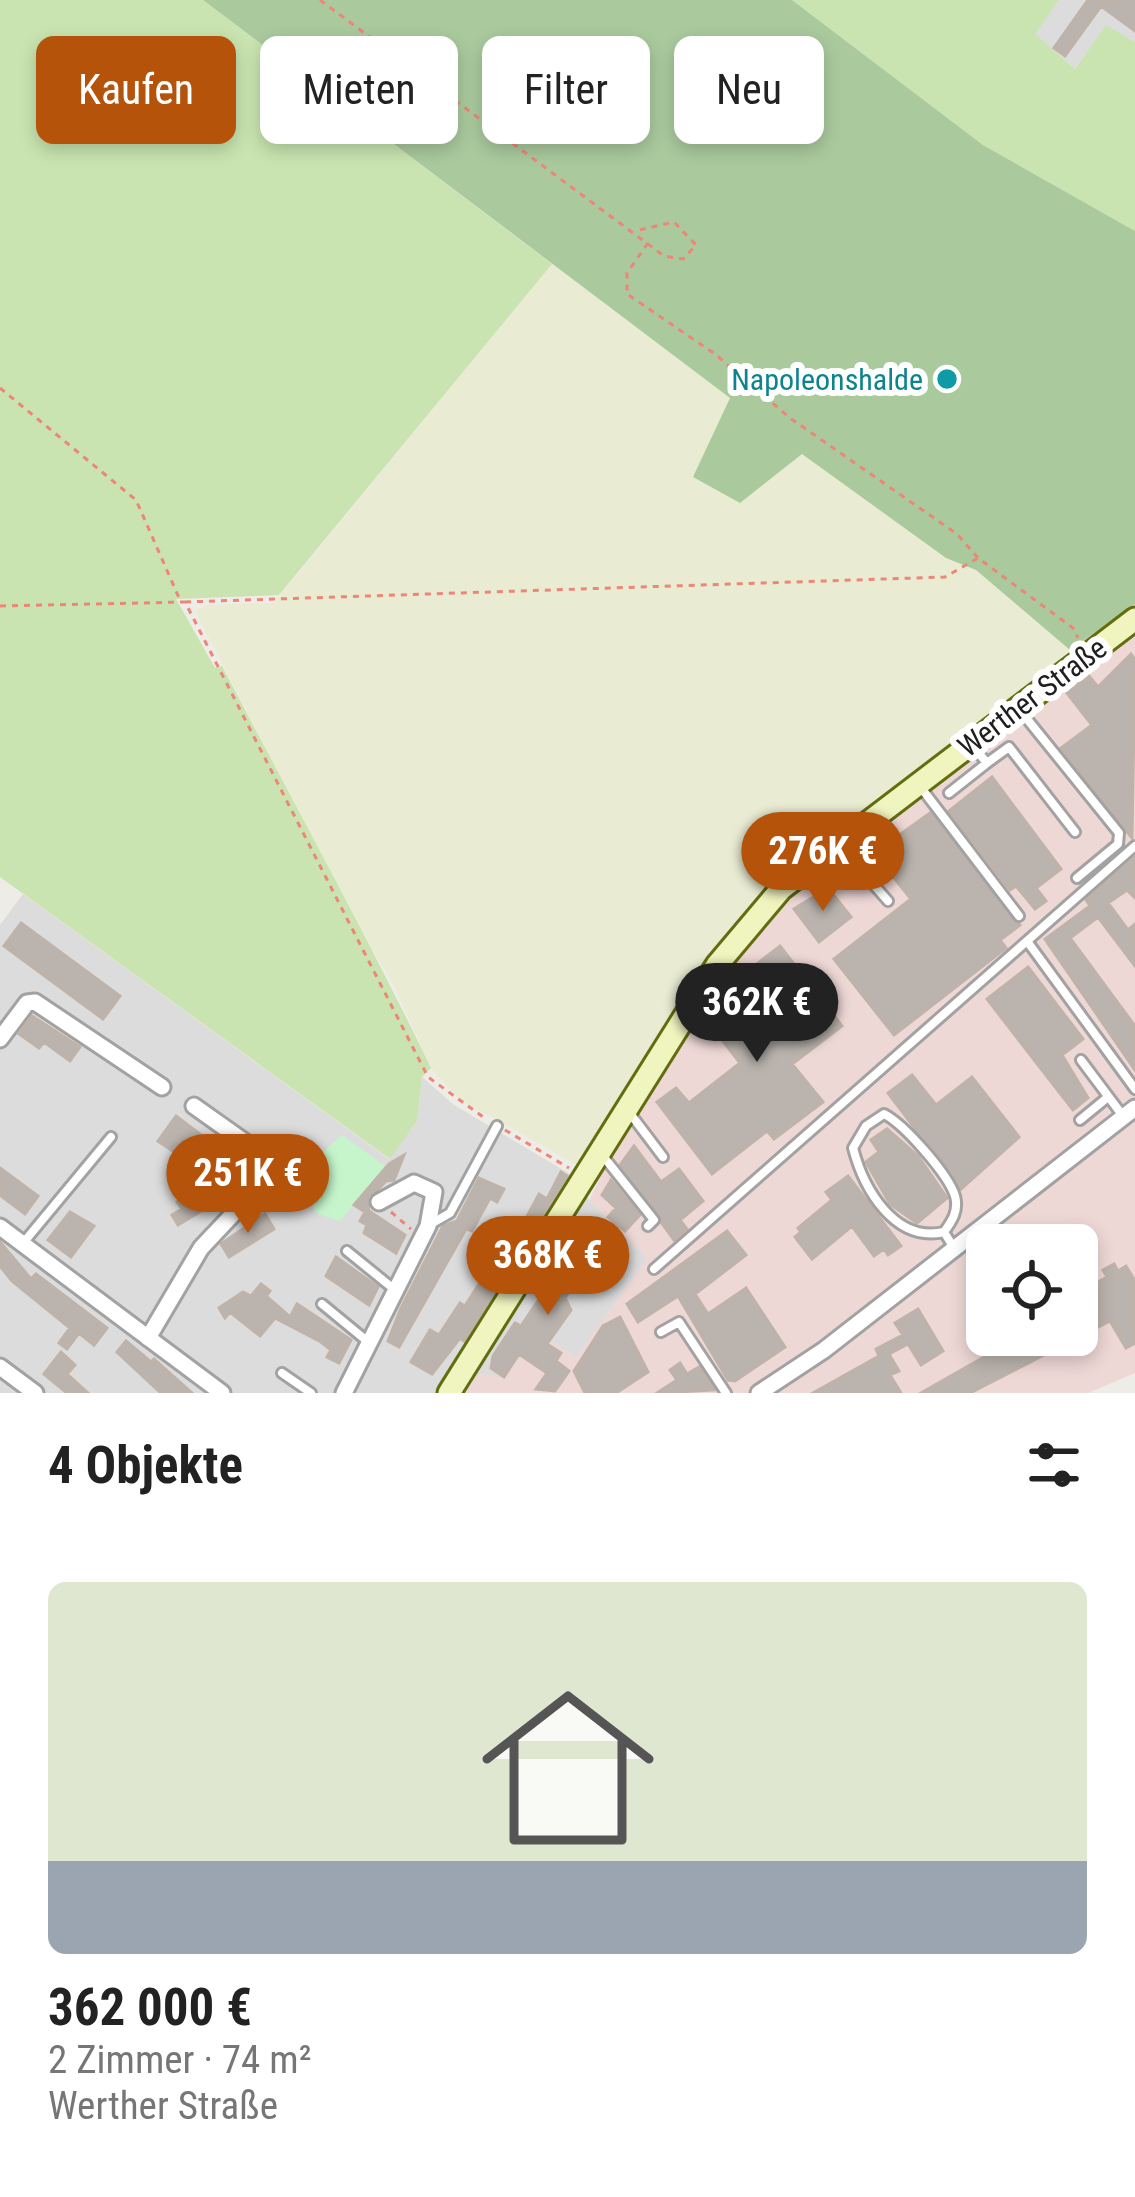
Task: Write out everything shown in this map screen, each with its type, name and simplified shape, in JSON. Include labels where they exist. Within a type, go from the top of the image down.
[{"type":"street","name":"Werther Straße","points":[[448,1393],[587,1179],[717,965],[781,889],[1084,657],[1132,626]]},
{"type":"street","points":[[0,1039],[27,1003],[35,1002],[162,1087]]},
{"type":"street","points":[[148,1338],[201,1248],[261,1187],[269,1168],[263,1155],[194,1106]]},
{"type":"street","points":[[759,1393],[955,1249],[1129,1112]]},
{"type":"street","points":[[344,1393],[425,1232],[434,1192],[414,1183],[379,1202]]},
{"type":"street","points":[[0,1227],[222,1393]]},
{"type":"street","points":[[0,1367],[34,1393]]},
{"type":"lane","points":[[1018,708],[1119,833],[1118,844],[1077,878]]},
{"type":"lane","points":[[970,744],[987,763]]},
{"type":"lane","points":[[949,793],[1009,747],[1075,832]]},
{"type":"lane","points":[[918,784],[1019,916]]},
{"type":"lane","points":[[838,844],[888,901]]},
{"type":"lane","points":[[653,1269],[1135,846]]},
{"type":"lane","points":[[1028,940],[1135,1089]]},
{"type":"lane","points":[[1081,1060],[1108,1096],[1129,1112]]},
{"type":"lane","points":[[1080,1120],[1108,1096]]},
{"type":"lane","points":[[628,1111],[663,1157]]},
{"type":"lane","points":[[884,1114],[902,1124],[955,1195],[955,1215],[944,1232],[924,1237],[902,1228],[861,1178],[854,1148],[866,1126],[884,1114]]},
{"type":"lane","points":[[425,1232],[450,1214],[496,1126]]},
{"type":"lane","points":[[23,1244],[111,1137]]},
{"type":"lane","points":[[602,1154],[654,1220],[649,1226]]},
{"type":"lane","points":[[944,1232],[955,1249]]},
{"type":"lane","points":[[347,1251],[395,1290]]},
{"type":"lane","points":[[322,1304],[369,1342]]},
{"type":"lane","points":[[661,1332],[679,1322],[726,1393]]},
{"type":"lane","points":[[282,1373],[311,1393]]},
{"type":"path","points":[[320,0],[672,259],[683,259],[696,245],[674,222],[635,231]]},
{"type":"path","points":[[649,241],[627,273],[627,294],[715,354],[790,418],[957,534],[978,558],[1073,628],[1084,657]]},
{"type":"path","points":[[0,388],[136,500],[183,602],[428,1077],[496,1126],[587,1179]]},
{"type":"path","points":[[0,606],[945,577],[978,558]]},
{"type":"path","points":[[269,1168],[314,1177]]},
{"type":"path","points":[[379,1202],[425,1232]]},
{"type":"shaded area","points":[[1059,0],[1135,0],[1135,42],[1106,26],[1075,69],[1034,34]]},
{"type":"shaded area","points":[[1135,604],[1135,1373],[1088,1393],[465,1393],[479,1373],[505,1378],[537,1332],[576,1358],[647,1258],[589,1200],[708,962],[770,888]]},
{"type":"shaded area","points":[[23,894],[389,1159],[417,1121],[422,1077],[454,1105],[575,1177],[589,1200],[648,1258],[576,1358],[537,1333],[505,1379],[465,1393],[0,1393],[0,925]]},
{"type":"green space","points":[[0,0],[203,0],[260,43],[260,144],[393,144],[552,264],[279,595],[176,599],[215,668],[222,666],[431,1068],[422,1077],[417,1121],[390,1159],[0,877]]},
{"type":"green space","points":[[203,0],[792,0],[983,145],[1135,231],[1135,604],[1070,650],[976,570],[946,558],[802,454],[740,503],[693,477],[730,398],[394,144],[458,144],[458,36],[260,36],[260,43]]},
{"type":"green space","points":[[792,0],[1059,0],[1035,34],[1075,69],[1106,25],[1135,42],[1135,231],[983,145]]},
{"type":"green space","points":[[552,264],[731,399],[694,477],[740,503],[802,453],[946,558],[976,570],[1070,650],[770,888],[579,1166],[459,1099],[431,1068],[393,983],[362,934],[195,611],[206,605],[274,603]]},
{"type":"green space","points":[[342,1135],[385,1166],[340,1221],[316,1213],[306,1177],[313,1161]]},
{"type":"building","points":[[1088,0],[1135,0],[1135,31],[1101,6],[1065,56],[1054,48]]},
{"type":"building","points":[[1131,654],[1135,660],[1132,838],[1061,748],[1092,725],[1067,693],[1089,676],[1098,687]]},
{"type":"building","points":[[992,777],[1061,869],[1036,888],[1046,901],[1035,909],[1016,886],[1010,890],[949,811]]},
{"type":"building","points":[[930,813],[1020,925],[1000,940],[1006,948],[894,1035],[834,959],[911,899],[874,853]]},
{"type":"building","points":[[1135,857],[1135,898],[1127,890],[1108,903],[1128,930],[1135,924],[1135,966],[1098,917],[1070,938],[1135,1026],[1135,1070],[1045,939],[1090,906],[1086,900]]},
{"type":"building","points":[[828,888],[851,917],[819,942],[794,909]]},
{"type":"building","points":[[21,923],[120,996],[103,1019],[4,946]]},
{"type":"building","points":[[780,946],[842,1026],[792,1064],[823,1102],[774,1139],[767,1131],[712,1174],[657,1102],[676,1088],[689,1103],[740,1063],[709,1023],[751,991],[740,977]]},
{"type":"building","points":[[1028,967],[1083,1039],[1062,1055],[1088,1098],[1073,1110],[987,999]]},
{"type":"building","points":[[32,1016],[80,1047],[70,1061],[44,1042],[39,1048],[19,1034]]},
{"type":"building","points":[[912,1075],[936,1105],[972,1077],[1019,1137],[961,1189],[888,1093]]},
{"type":"building","points":[[176,1116],[225,1153],[209,1175],[158,1141]]},
{"type":"building","points":[[887,1129],[918,1156],[947,1198],[917,1223],[890,1204],[866,1162],[879,1152],[871,1140]]},
{"type":"building","points":[[634,1146],[661,1182],[679,1169],[703,1201],[680,1220],[687,1229],[674,1240],[620,1165]]},
{"type":"building","points":[[404,1155],[394,1180],[386,1181],[367,1201],[369,1211],[405,1235],[396,1253],[364,1233],[367,1225],[360,1221],[365,1212],[354,1205],[389,1164]]},
{"type":"building","points":[[246,1161],[254,1174],[244,1185],[178,1225],[172,1215],[182,1209],[177,1202]]},
{"type":"building","points":[[0,1168],[38,1196],[25,1214],[0,1195]]},
{"type":"building","points":[[561,1172],[567,1176],[464,1341],[460,1338],[432,1374],[411,1362],[430,1330],[439,1335],[460,1303],[465,1306],[484,1276],[477,1272],[497,1241],[501,1244],[517,1218],[524,1222],[539,1194],[547,1199]]},
{"type":"building","points":[[848,1176],[901,1246],[888,1255],[884,1249],[874,1256],[852,1226],[812,1259],[795,1237],[801,1232],[798,1228],[832,1200],[826,1192]]},
{"type":"building","points":[[479,1178],[504,1189],[497,1202],[490,1198],[472,1231],[466,1229],[399,1347],[388,1341],[401,1308],[443,1226],[457,1221]]},
{"type":"building","points":[[611,1180],[640,1215],[625,1231],[608,1217],[616,1208],[602,1195]]},
{"type":"building","points":[[70,1212],[94,1226],[71,1257],[48,1240]]},
{"type":"building","points":[[265,1214],[274,1229],[229,1257],[221,1244]]},
{"type":"building","points":[[592,1221],[607,1231],[565,1298],[571,1310],[547,1344],[561,1353],[556,1361],[569,1371],[555,1391],[536,1389],[547,1373],[519,1354],[504,1377],[491,1368],[493,1356],[515,1323],[521,1326]]},
{"type":"building","points":[[727,1231],[746,1255],[695,1294],[708,1314],[746,1288],[785,1347],[735,1381],[728,1380],[678,1296],[638,1322],[627,1304]]},
{"type":"building","points":[[0,1242],[31,1279],[36,1274],[107,1328],[94,1345],[79,1333],[67,1349],[59,1343],[70,1328],[12,1281],[0,1266]]},
{"type":"building","points":[[336,1257],[378,1287],[369,1305],[326,1276]]},
{"type":"building","points":[[1114,1264],[1118,1271],[1126,1266],[1135,1281],[1135,1343],[1126,1348],[1110,1321],[1098,1327],[1098,1282],[1107,1277],[1103,1270]]},
{"type":"building","points":[[261,1284],[270,1291],[266,1296],[290,1317],[297,1304],[351,1340],[339,1363],[327,1357],[331,1350],[321,1342],[275,1318],[260,1336],[230,1312],[225,1318],[219,1308],[243,1292],[251,1296]]},
{"type":"building","points":[[918,1309],[943,1351],[921,1365],[908,1344],[889,1354],[899,1371],[890,1375],[901,1393],[813,1393],[879,1356],[876,1349],[903,1335],[895,1323]]},
{"type":"building","points":[[620,1317],[648,1372],[616,1393],[585,1393],[574,1371],[603,1326]]},
{"type":"building","points":[[126,1341],[192,1393],[161,1393],[117,1352]]},
{"type":"building","points":[[61,1352],[75,1365],[67,1374],[88,1393],[67,1393],[44,1374]]},
{"type":"building","points":[[986,1356],[1042,1356],[970,1393],[921,1393]]},
{"type":"building","points":[[680,1363],[687,1374],[699,1367],[714,1390],[657,1393],[677,1380],[670,1370]]},
{"type":"place","name":"Napoleonshalde","points":[[947,379]]}]
